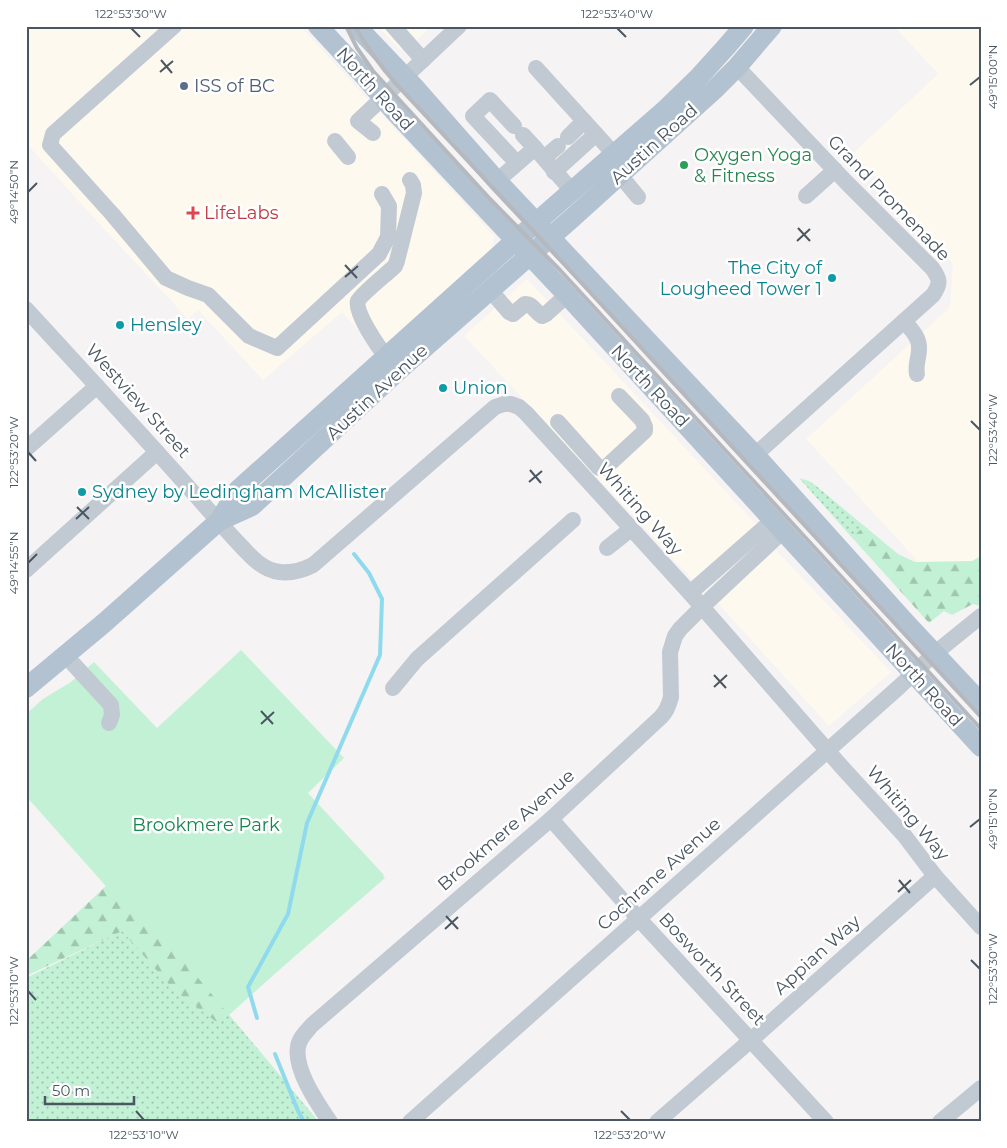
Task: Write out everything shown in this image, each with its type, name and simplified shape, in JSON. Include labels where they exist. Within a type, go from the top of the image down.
[{"type":"main road","name":"North Road","points":[[318,26],[981,747]]},
{"type":"main road","name":"Austin Road","points":[[516,240],[666,109],[698,78],[744,26]]},
{"type":"main road","points":[[737,67],[731,59],[730,53],[750,26]]},
{"type":"main road","name":"Austin Road","points":[[530,255],[716,88],[737,67],[772,26]]},
{"type":"main road","name":"North Road","points":[[361,28],[497,181],[755,455],[934,654],[981,703]]},
{"type":"main road","name":"Austin Avenue","points":[[26,688],[104,623],[219,521],[252,506],[516,240]]},
{"type":"main road","name":"Austin Avenue","points":[[393,363],[490,290],[530,255]]},
{"type":"street","points":[[174,26],[52,134],[50,145],[166,278],[208,295],[248,336],[277,348],[379,254],[388,237],[389,222],[389,206],[382,194]]},
{"type":"street","points":[[393,26],[423,60]]},
{"type":"street","points":[[373,133],[358,121],[459,26]]},
{"type":"street","name":"Grand Promenade","points":[[737,67],[932,268],[939,281],[938,288],[933,294],[755,455]]},
{"type":"street","points":[[536,68],[614,154]]},
{"type":"street","points":[[454,132],[490,100],[572,191]]},
{"type":"street","points":[[473,116],[517,164]]},
{"type":"street","points":[[497,181],[517,164],[562,141],[584,121]]},
{"type":"street","points":[[554,172],[596,134]]},
{"type":"street","points":[[335,141],[348,157]]},
{"type":"street","points":[[806,196],[835,170]]},
{"type":"street","points":[[620,175],[638,196]]},
{"type":"street","points":[[393,363],[372,337],[357,308],[358,301],[363,295],[395,266],[414,193],[410,180]]},
{"type":"street","points":[[490,290],[509,312],[513,314],[525,304],[529,304],[542,316],[567,295]]},
{"type":"street","name":"Westview Street","points":[[26,310],[158,452],[219,521]]},
{"type":"street","points":[[904,321],[918,340],[920,348],[916,368],[917,374]]},
{"type":"street","points":[[26,448],[97,386]]},
{"type":"street","points":[[560,420],[589,458],[599,468],[605,468],[645,431],[642,420],[619,396]]},
{"type":"street","name":"Whiting Way","points":[[219,521],[262,566],[281,572],[298,572],[322,559],[489,412],[500,405],[516,406],[526,413],[702,607],[910,842],[935,876],[981,928]]},
{"type":"street","points":[[26,570],[158,452]]},
{"type":"street","points":[[393,688],[417,659],[574,520]]},
{"type":"street","points":[[690,594],[778,525]]},
{"type":"street","name":"Brookmere Avenue","points":[[330,1122],[304,1080],[298,1061],[298,1048],[302,1038],[312,1025],[551,819],[666,712],[671,697],[670,652],[680,629],[778,525]]},
{"type":"street","points":[[606,548],[631,529]]},
{"type":"street","name":"Cochrane Avenue","points":[[410,1122],[934,654],[981,616]]},
{"type":"street","points":[[66,655],[111,706],[112,715],[109,724]]},
{"type":"street","name":"Bosworth Street","points":[[551,819],[639,919],[826,1122]]},
{"type":"street","name":"Appian Way","points":[[657,1122],[935,876]]},
{"type":"street","points":[[940,1122],[981,1088]]},
{"type":"shaded area","points":[[26,26],[300,26],[494,236],[492,249],[378,352],[342,312],[263,380],[198,310],[188,319],[26,143]]},
{"type":"shaded area","points":[[377,26],[432,26],[406,50],[399,49]]},
{"type":"shaded area","points":[[894,26],[981,26],[981,557],[972,563],[920,564],[806,439],[950,307],[953,264],[853,153],[938,74]]},
{"type":"shaded area","points":[[527,279],[757,525],[694,581],[464,336]]},
{"type":"shaded area","points":[[776,550],[891,672],[829,726],[716,601]]},
{"type":"green space","points":[[799,478],[815,485],[869,530],[862,529],[855,536],[856,542]]},
{"type":"green space","points":[[862,529],[869,530],[898,554],[915,562],[972,561],[981,556],[981,606],[973,604],[952,615],[944,611],[929,623],[856,542],[854,536]]},
{"type":"green space","name":"Brookmere Park","points":[[241,650],[344,758],[308,793],[384,875],[229,1015],[144,913],[135,919],[26,796],[26,714],[43,699],[71,682],[94,662],[157,728]]},
{"type":"green space","points":[[313,801],[385,878],[218,1023],[173,989],[122,931],[26,976],[26,961],[107,885]]},
{"type":"green space","points":[[144,913],[319,1122],[26,1122],[26,978],[111,936]]},
{"type":"waterway","points":[[257,1018],[248,987],[288,914],[307,823],[380,655],[382,599],[369,573],[354,554]]},
{"type":"waterway","points":[[275,1054],[304,1122]]},
{"type":"railway","points":[[346,26],[357,48],[373,71],[491,200],[560,270],[981,729]]},
{"type":"railway","points":[[355,26],[374,57],[397,85],[981,717]]},
{"type":"place","name":"ISS of BC","points":[[184,86]]},
{"type":"place","name":"Oxygen Yoga & Fitness","points":[[684,165]]},
{"type":"place","name":"LifeLabs","points":[[193,213]]},
{"type":"place","name":"The City of Lougheed Tower 1","points":[[832,278]]},
{"type":"place","name":"Hensley","points":[[120,325]]},
{"type":"place","name":"Union","points":[[443,388]]},
{"type":"place","name":"Sydney by Ledingham McAllister","points":[[82,492]]}]
